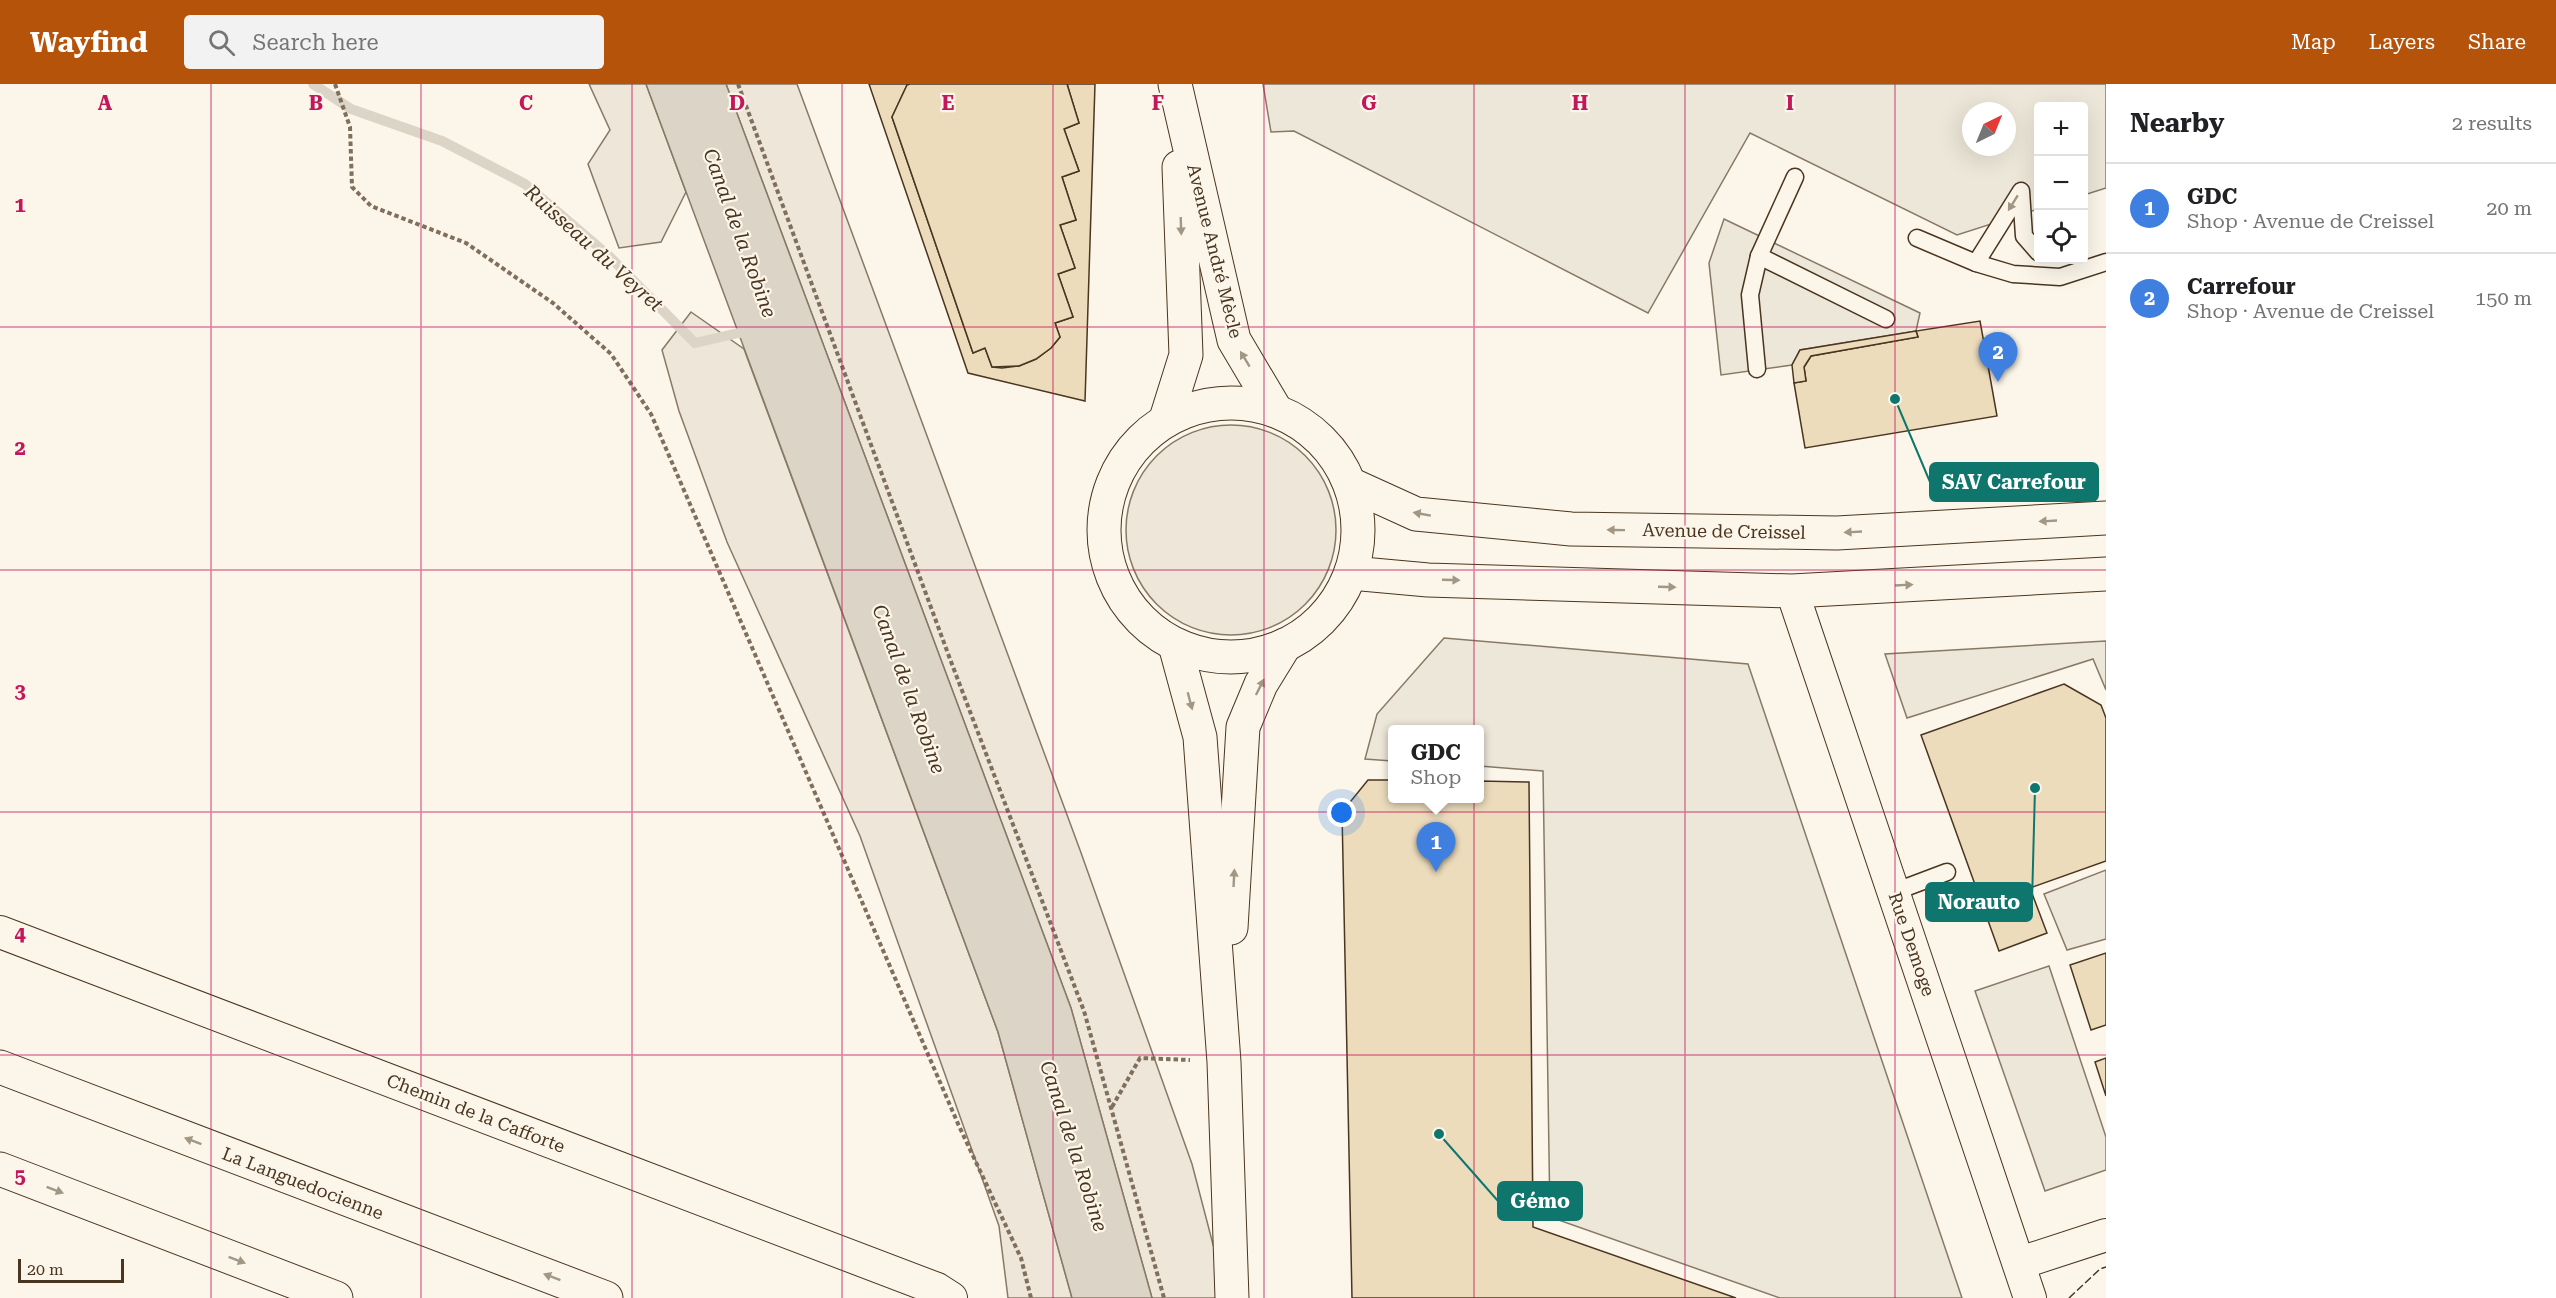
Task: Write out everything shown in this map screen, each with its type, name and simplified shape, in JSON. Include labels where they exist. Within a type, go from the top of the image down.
[{"type":"main road","name":"Avenue André Mècle","points":[[1166,419],[1186,355],[1175,84],[1234,340],[1275,410]]},
{"type":"main road","points":[[1238,402],[1275,410],[1306,427],[1315,435],[1332,452],[1350,483],[1357,513],[1358,543],[1351,573],[1336,602],[1313,627],[1286,645],[1249,656],[1211,656],[1175,645],[1143,622],[1119,591],[1105,554],[1103,515],[1114,477],[1135,444],[1166,419],[1200,405],[1238,402]]},
{"type":"main road","name":"Avenue de Creissel","points":[[1350,483],[1416,514],[1571,529],[1837,533],[2106,518]]},
{"type":"main road","points":[[1351,573],[1428,580],[1792,591],[2106,574]]},
{"type":"main road","points":[[1175,645],[1200,737],[1224,1062],[1232,1298]]},
{"type":"main road","points":[[1224,1062],[1242,727],[1261,684],[1286,645]]},
{"type":"main road","name":"La Languedocienne","points":[[0,1067],[606,1298]]},
{"type":"main road","points":[[0,1169],[336,1298]]},
{"type":"street","name":"Rue Demoge","points":[[1792,591],[2030,1298]]},
{"type":"street","name":"Chemin de la Cafforte","points":[[0,932],[926,1285],[951,1298]]},
{"type":"street","points":[[2020,1263],[2106,1235]]},
{"type":"lane","points":[[1757,369],[1750,295],[1759,256],[1795,177]]},
{"type":"lane","points":[[1976,263],[2020,191],[2024,236],[2034,247]]},
{"type":"lane","points":[[1917,238],[1976,263],[2013,274],[2060,277],[2106,262]]},
{"type":"lane","points":[[1759,256],[1886,320]]},
{"type":"lane","points":[[2049,264],[2060,277]]},
{"type":"lane","points":[[1894,892],[1947,872]]},
{"type":"path","points":[[336,84],[350,127],[352,187],[371,206],[466,243],[553,303],[610,354],[651,414],[959,1126],[1021,1258],[1031,1298]]},
{"type":"path","points":[[738,84],[950,659],[1084,1011],[1164,1298]]},
{"type":"path","points":[[1111,1108],[1140,1058],[1224,1062]]},
{"type":"shaded area","points":[[589,84],[646,84],[686,192],[661,242],[619,248],[588,164],[610,130]]},
{"type":"shaded area","points":[[726,84],[797,84],[1080,850],[1192,1164],[1227,1298],[1152,1298],[1071,1008]]},
{"type":"shaded area","points":[[1263,84],[2106,84],[2106,188],[2088,194],[2088,102],[2034,102],[2034,210],[1957,235],[1750,133],[1648,313],[1294,131],[1271,132]]},
{"type":"shaded area","points":[[1724,219],[1920,313],[1916,331],[1800,350],[1792,365],[1721,375],[1709,263]]},
{"type":"shaded area","points":[[691,312],[744,349],[998,1032],[1072,1298],[1008,1298],[999,1226],[860,836],[727,542],[679,411],[662,350]]},
{"type":"shaded area","points":[[1221,425],[1241,425],[1262,429],[1281,437],[1312,463],[1324,480],[1332,499],[1336,530],[1332,561],[1324,580],[1298,611],[1281,623],[1262,631],[1241,635],[1221,635],[1200,631],[1181,623],[1150,597],[1138,580],[1130,561],[1126,540],[1126,520],[1130,499],[1138,480],[1164,449],[1181,437],[1200,429]]},
{"type":"shaded area","points":[[1444,638],[1748,664],[1962,1298],[1780,1298],[1550,1217],[1543,771],[1484,766],[1484,725],[1388,725],[1388,761],[1365,759],[1377,714]]},
{"type":"shaded area","points":[[2106,641],[2106,690],[2093,659],[1907,718],[1885,654]]},
{"type":"shaded area","points":[[2106,870],[2106,939],[2067,950],[2044,894]]},
{"type":"shaded area","points":[[2049,966],[2106,1137],[2106,1170],[2045,1191],[1975,991]]},
{"type":"water","name":"Canal de la Robine","points":[[646,84],[726,84],[1071,1008],[1152,1298],[1072,1298],[998,1032]]},
{"type":"building","points":[[869,84],[910,84],[907,85],[892,117],[973,353],[985,348],[992,367],[1002,368],[1019,366],[1036,359],[1051,348],[1060,337],[1055,323],[1073,317],[1058,274],[1075,268],[1060,225],[1076,220],[1062,177],[1079,171],[1064,129],[1079,123],[1067,84],[1095,84],[1085,401],[968,373]]},
{"type":"building","points":[[1067,84],[1079,123],[1064,129],[1079,171],[1062,177],[1076,220],[1060,225],[1075,268],[1058,274],[1073,317],[1055,323],[1060,337],[1051,348],[1036,359],[1019,366],[992,367],[985,348],[973,353],[892,117],[907,85]]},
{"type":"building","points":[[1980,321],[1997,416],[1805,448],[1794,383],[1806,381],[1804,367],[1811,356],[1918,337],[1916,331]]},
{"type":"building","points":[[1916,331],[1918,337],[1811,356],[1804,367],[1806,381],[1794,383],[1792,365],[1800,350]]},
{"type":"building","points":[[2064,684],[2101,705],[2106,718],[2106,861],[2030,888],[2047,933],[1999,951],[1921,735]]},
{"type":"building","points":[[1368,780],[1388,780],[1388,803],[1484,803],[1484,781],[1529,782],[1533,1227],[1736,1298],[1352,1298],[1342,812]]},
{"type":"building","points":[[2106,953],[2106,1025],[2091,1030],[2070,965]]},
{"type":"building","points":[[2106,1058],[2106,1096],[2095,1062]]},
{"type":"waterway","name":"Ruisseau du Veyret","points":[[313,84],[351,109],[442,141],[525,184],[609,256],[695,343],[738,333],[750,333]]},
{"type":"fence","points":[[2069,1298],[2100,1269],[2106,1267]]},
{"type":"place","name":"Carrefour","points":[[1998,382]]},
{"type":"place","name":"SAV Carrefour","points":[[1895,399]]},
{"type":"place","name":"Norauto","points":[[2035,788]]},
{"type":"place","name":"GDC","points":[[1436,872]]},
{"type":"place","name":"Gémo","points":[[1439,1134]]}]
